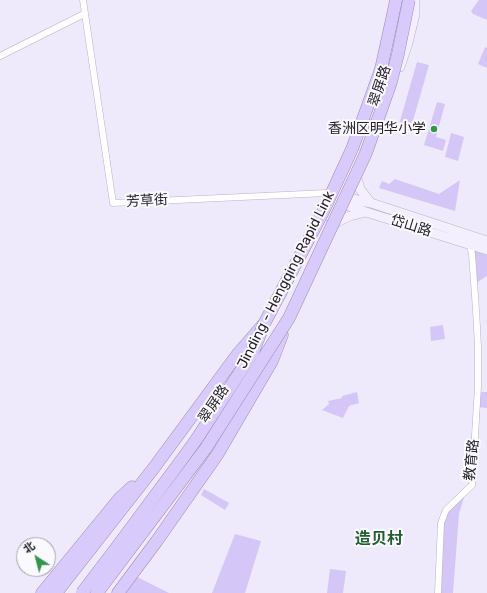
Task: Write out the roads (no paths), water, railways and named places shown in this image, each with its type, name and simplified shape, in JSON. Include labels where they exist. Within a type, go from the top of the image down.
[{"type":"highway","name":"Jinding - Hengqing Rapid Link","points":[[81,593],[122,541],[196,440],[253,352],[264,324],[322,212],[352,148],[381,69],[397,0]]},
{"type":"highway","name":"Jinding - Hengqing Rapid Link","points":[[98,593],[206,448],[289,318],[366,153],[398,54],[409,0]]},
{"type":"highway","points":[[118,593],[156,542],[217,454],[272,361],[289,318]]},
{"type":"highway","points":[[56,593],[153,469],[237,355],[264,324]]},
{"type":"highway","points":[[42,593],[119,498],[153,469]]},
{"type":"main road","name":"翠屏路","points":[[81,593],[166,475],[241,363],[272,313],[337,198],[358,149],[381,86],[391,52],[397,0]]},
{"type":"main road","name":"翠屏路","points":[[98,593],[179,484],[250,376],[288,312],[336,224],[348,201],[391,98],[408,43],[414,14],[415,0]]},
{"type":"main road","points":[[357,178],[360,189],[371,203]]},
{"type":"main road","name":"岱山路","points":[[337,198],[348,201],[371,203],[487,241]]},
{"type":"main road","name":"岱山路","points":[[348,201],[366,212],[487,250]]},
{"type":"main road","points":[[336,224],[350,216],[366,212]]},
{"type":"street","name":"芳草街","points":[[82,0],[113,203],[327,193],[337,198]]},
{"type":"street","points":[[0,56],[84,14]]},
{"type":"street","name":"教育路","points":[[438,593],[441,524],[446,510],[472,485],[478,386],[478,346],[472,254],[470,244]]},
{"type":"place","name":"香洲区明华小学","points":[[434,129]]},
{"type":"district","name":"造贝村","points":[[379,539]]}]
